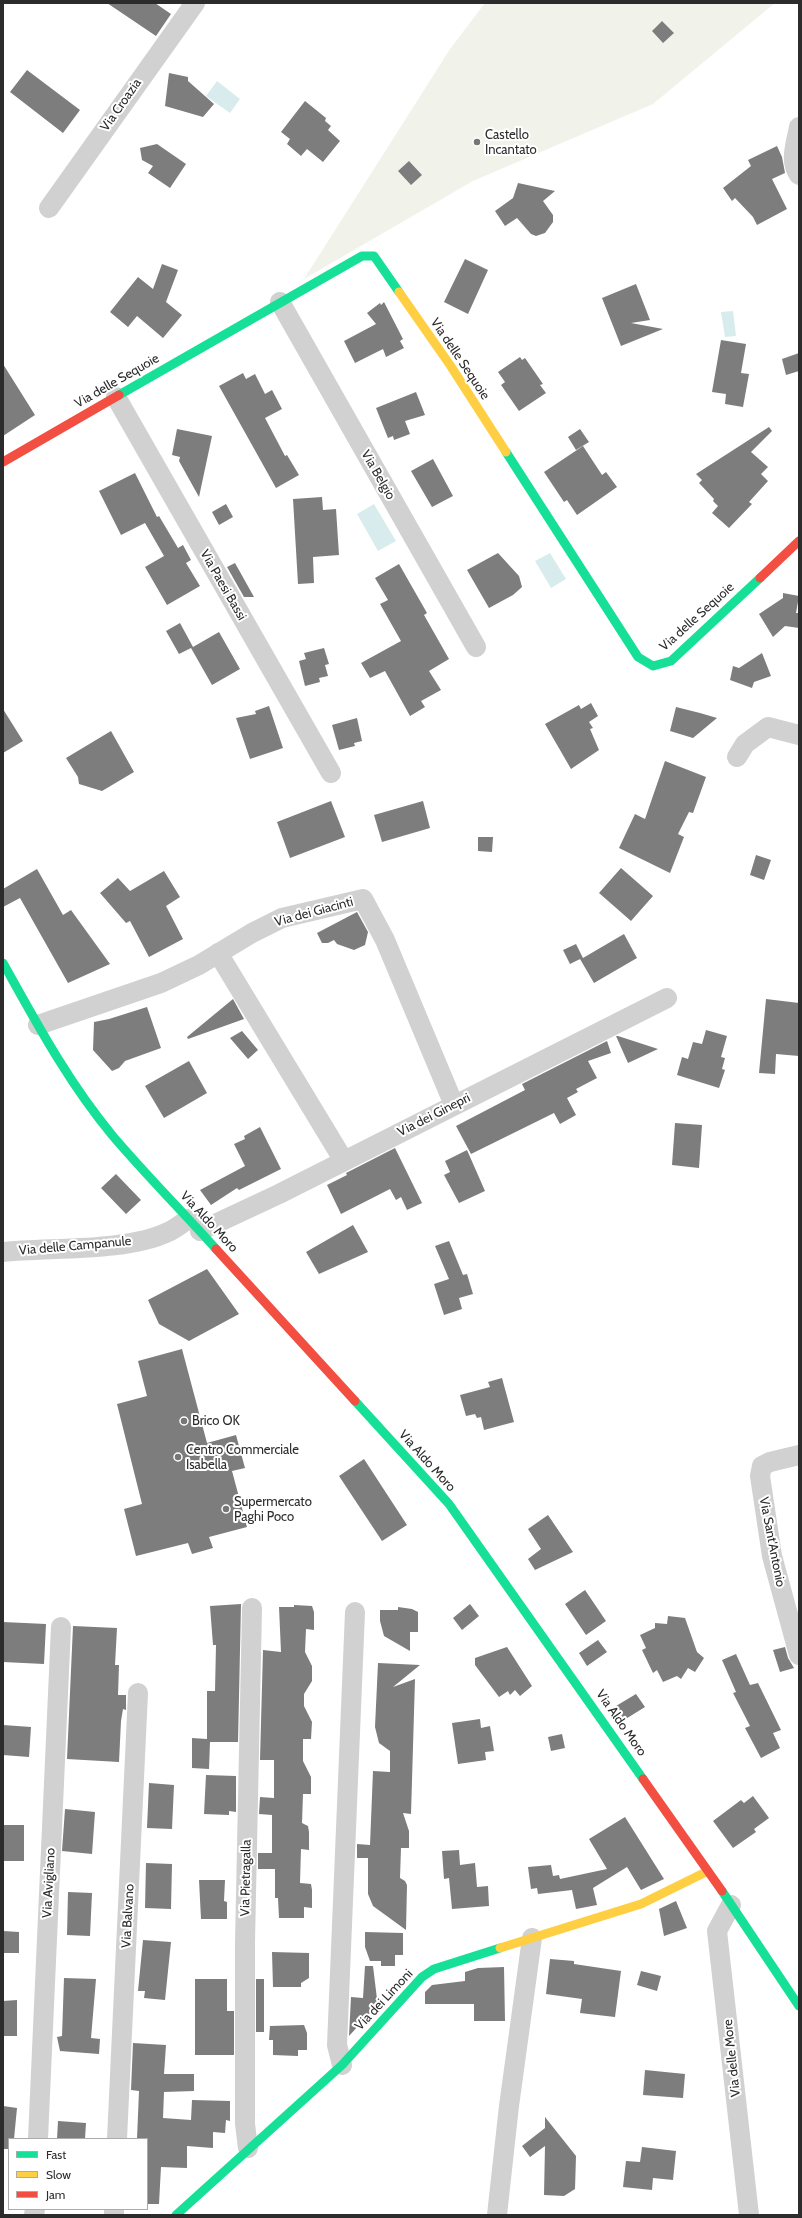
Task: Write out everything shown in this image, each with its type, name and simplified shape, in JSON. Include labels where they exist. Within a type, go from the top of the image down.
[{"type":"street","name":"Via Croazia","points":[[49,208],[195,3]]},
{"type":"street","points":[[799,127],[794,154],[794,167],[799,175]]},
{"type":"street","name":"Via delle Sequoie","points":[[3,462],[362,256],[374,256],[450,365],[638,657],[653,666],[671,661],[799,541]]},
{"type":"street","name":"Via Belgio","points":[[280,302],[476,647]]},
{"type":"street","name":"Via Paesi Bassi","points":[[116,397],[331,773]]},
{"type":"street","points":[[737,757],[745,744],[768,727],[799,735]]},
{"type":"street","name":"Via dei Giacinti","points":[[38,1025],[161,983],[199,965],[282,918],[363,899],[385,940],[454,1105]]},
{"type":"street","points":[[218,953],[344,1161]]},
{"type":"street","name":"Via Aldo Moro","points":[[3,963],[38,1025],[80,1094],[112,1135],[449,1504],[498,1571],[708,1871],[799,2006]]},
{"type":"street","name":"Via dei Ginepri","points":[[195,1225],[344,1161],[667,998]]},
{"type":"street","name":"Via delle Campanule","points":[[3,1252],[100,1246],[143,1240],[195,1225]]},
{"type":"street","name":"Via Sant'Antonio","points":[[799,1455],[770,1462],[762,1466],[760,1476],[772,1556],[799,1655]]},
{"type":"street","name":"Via Pietragalla","points":[[248,2148],[245,2124],[245,1942],[252,1608]]},
{"type":"street","points":[[342,2065],[337,2045],[355,1612]]},
{"type":"street","name":"Via Avigliano","points":[[38,2138],[61,1627]]},
{"type":"street","name":"Via Balvano","points":[[117,2138],[138,1693]]},
{"type":"street","name":"Via dei Limoni","points":[[176,2215],[248,2148],[342,2065],[422,1977],[434,1969],[641,1904],[708,1871]]},
{"type":"street","name":"Via delle More","points":[[731,1905],[717,1931],[749,2215]]},
{"type":"street","points":[[497,2215],[509,2106],[532,1938]]},
{"type":"shaded area","name":"Castello Incantato","points":[[485,3],[775,3],[653,104],[473,181],[304,279],[450,49]]},
{"type":"shaded area","points":[[217,81],[240,99],[230,113],[206,96]]},
{"type":"shaded area","points":[[733,311],[736,336],[725,337],[721,312]]},
{"type":"shaded area","points":[[374,504],[396,541],[378,551],[357,514]]},
{"type":"shaded area","points":[[550,553],[566,579],[551,588],[535,561]]},
{"type":"building","points":[[107,3],[155,3],[171,14],[156,36]]},
{"type":"building","points":[[662,21],[674,33],[663,43],[652,31]]},
{"type":"building","points":[[27,70],[80,110],[63,133],[10,92]]},
{"type":"building","points":[[169,73],[188,77],[188,81],[214,104],[203,117],[165,106]]},
{"type":"building","points":[[305,101],[326,118],[325,121],[331,126],[328,130],[340,141],[323,162],[307,149],[301,156],[287,144],[290,139],[281,132]]},
{"type":"building","points":[[157,144],[186,164],[170,188],[148,173],[153,166],[142,160],[140,148]]},
{"type":"building","points":[[777,146],[782,157],[785,173],[772,179],[787,209],[757,225],[753,217],[735,198],[732,201],[723,188],[751,166],[748,160]]},
{"type":"building","points":[[409,161],[422,175],[411,185],[398,171]]},
{"type":"building","points":[[518,183],[555,191],[543,201],[553,215],[553,222],[545,233],[536,236],[531,234],[517,218],[505,226],[495,211],[513,198]]},
{"type":"building","points":[[465,259],[488,270],[468,314],[444,302]]},
{"type":"building","points":[[162,264],[178,270],[166,302],[182,315],[163,338],[137,316],[128,327],[110,312],[138,277],[153,289]]},
{"type":"building","points":[[636,284],[650,320],[631,323],[663,329],[621,346],[602,298]]},
{"type":"building","points":[[384,302],[403,339],[400,341],[404,348],[386,357],[383,349],[355,363],[344,341],[376,324],[367,313],[380,303],[381,305]]},
{"type":"building","points":[[721,340],[746,344],[741,373],[749,374],[743,407],[725,404],[726,394],[712,392]]},
{"type":"building","points":[[799,353],[799,371],[786,375],[782,359]]},
{"type":"building","points":[[520,357],[522,360],[525,358],[543,384],[540,385],[546,393],[519,411],[501,385],[505,382],[498,372]]},
{"type":"building","points":[[3,364],[35,415],[3,436]]},
{"type":"building","points":[[243,373],[246,379],[255,374],[265,394],[272,390],[282,409],[265,418],[285,456],[287,455],[299,475],[276,488],[219,386]]},
{"type":"building","points":[[416,392],[425,415],[405,421],[410,434],[394,440],[393,436],[388,438],[376,408]]},
{"type":"building","points":[[769,427],[772,431],[751,452],[768,467],[761,474],[768,481],[749,502],[752,504],[729,528],[712,513],[718,506],[713,501],[714,499],[699,483],[702,480],[696,474]]},
{"type":"building","points":[[177,429],[212,436],[199,497],[179,461],[180,457],[172,455]]},
{"type":"building","points":[[580,429],[589,442],[576,450],[568,437]]},
{"type":"building","points":[[583,446],[602,475],[606,472],[617,487],[577,515],[567,500],[564,502],[544,472]]},
{"type":"building","points":[[433,459],[453,496],[432,507],[411,471]]},
{"type":"building","points":[[135,473],[157,517],[159,516],[178,548],[183,545],[191,560],[186,563],[200,586],[167,605],[145,567],[164,556],[145,523],[121,535],[99,491]]},
{"type":"building","points":[[322,497],[323,510],[336,509],[339,555],[313,557],[314,583],[298,584],[293,499]]},
{"type":"building","points":[[226,504],[233,517],[219,525],[212,512]]},
{"type":"building","points":[[498,553],[519,576],[522,587],[513,595],[489,608],[467,570]]},
{"type":"building","points":[[235,563],[254,597],[244,597],[227,567]]},
{"type":"building","points":[[399,564],[427,613],[424,615],[449,659],[429,671],[441,690],[421,701],[425,707],[410,716],[385,671],[370,678],[361,663],[401,641],[380,604],[388,600],[375,578]]},
{"type":"building","points":[[783,593],[799,596],[796,613],[799,613],[799,628],[785,626],[773,637],[759,614],[783,598]]},
{"type":"building","points":[[180,623],[193,647],[219,632],[240,669],[212,685],[191,648],[179,654],[166,631]]},
{"type":"building","points":[[324,648],[329,664],[325,665],[328,676],[319,678],[320,682],[305,686],[299,661],[306,659],[304,653]]},
{"type":"building","points":[[762,653],[771,676],[754,682],[752,688],[730,680],[733,666],[739,668]]},
{"type":"building","points":[[591,703],[598,716],[589,722],[593,728],[590,729],[599,750],[571,769],[545,724],[579,705],[581,709]]},
{"type":"building","points":[[269,706],[283,748],[250,759],[236,718],[256,714],[255,711]]},
{"type":"building","points":[[676,707],[717,718],[693,738],[670,731]]},
{"type":"building","points":[[3,709],[23,741],[3,753]]},
{"type":"building","points":[[357,718],[362,741],[354,743],[355,746],[339,750],[332,725]]},
{"type":"building","points":[[111,731],[134,772],[102,791],[79,784],[78,777],[66,758]]},
{"type":"building","points":[[665,761],[706,777],[693,813],[689,812],[678,834],[684,837],[670,873],[619,848],[635,814],[645,819]]},
{"type":"building","points":[[331,801],[345,837],[290,858],[277,822]]},
{"type":"building","points":[[423,801],[430,828],[382,842],[374,815]]},
{"type":"building","points":[[478,837],[493,837],[492,852],[478,851]]},
{"type":"building","points":[[756,855],[771,860],[764,880],[750,875]]},
{"type":"building","points":[[621,868],[653,896],[631,921],[599,893]]},
{"type":"building","points":[[37,869],[63,915],[71,910],[110,964],[68,983],[20,898],[3,907],[3,889]]},
{"type":"building","points":[[164,871],[180,897],[166,906],[183,939],[149,957],[130,921],[126,923],[100,893],[118,878],[130,891]]},
{"type":"building","points":[[357,912],[368,932],[365,945],[354,950],[337,944],[334,940],[328,943],[322,943],[317,933]]},
{"type":"building","points":[[624,934],[637,958],[594,983],[580,959],[570,964],[563,950],[576,944],[583,958]]},
{"type":"building","points":[[233,999],[244,1019],[188,1039],[187,1037]]},
{"type":"building","points":[[766,999],[799,1003],[799,1056],[776,1054],[775,1074],[759,1073]]},
{"type":"building","points":[[147,1007],[161,1048],[125,1061],[119,1068],[112,1071],[93,1050],[94,1022]]},
{"type":"building","points":[[706,1030],[727,1036],[721,1057],[725,1058],[722,1069],[725,1070],[719,1088],[677,1075],[682,1057],[688,1059],[693,1042],[702,1044]]},
{"type":"building","points":[[242,1031],[258,1050],[248,1059],[230,1038]]},
{"type":"building","points":[[616,1036],[618,1036],[658,1049],[628,1063]]},
{"type":"building","points":[[607,1041],[611,1053],[588,1061],[597,1078],[576,1089],[578,1092],[567,1098],[576,1115],[560,1124],[554,1113],[471,1154],[456,1126],[525,1090],[522,1084]]},
{"type":"building","points":[[189,1061],[207,1093],[164,1118],[145,1086]]},
{"type":"building","points":[[675,1123],[702,1125],[699,1168],[672,1165]]},
{"type":"building","points":[[260,1127],[281,1169],[239,1190],[237,1188],[211,1205],[200,1190],[245,1166],[234,1144],[245,1139],[244,1136]]},
{"type":"building","points":[[395,1148],[422,1203],[407,1210],[401,1197],[396,1200],[390,1189],[341,1214],[327,1185],[347,1175],[346,1173]]},
{"type":"building","points":[[467,1150],[485,1191],[459,1203],[444,1175],[450,1172],[445,1161]]},
{"type":"building","points":[[116,1174],[141,1200],[126,1214],[101,1188]]},
{"type":"building","points":[[353,1225],[368,1252],[319,1274],[306,1252]]},
{"type":"building","points":[[449,1241],[463,1275],[467,1274],[473,1294],[459,1298],[462,1309],[444,1315],[434,1284],[449,1279],[435,1246]]},
{"type":"building","points":[[207,1269],[239,1314],[189,1341],[159,1324],[148,1300]]},
{"type":"building","name":"Centro Commerciale Isabella","points":[[182,1349],[207,1443],[236,1435],[245,1468],[232,1471],[247,1527],[209,1537],[213,1548],[192,1554],[188,1543],[136,1556],[124,1509],[142,1504],[117,1404],[147,1396],[138,1361]]},
{"type":"building","points":[[502,1378],[514,1422],[484,1430],[481,1417],[477,1418],[475,1414],[466,1416],[460,1395],[490,1387],[488,1382]]},
{"type":"building","points":[[364,1459],[407,1525],[382,1541],[339,1476]]},
{"type":"building","points":[[548,1515],[573,1552],[535,1570],[528,1559],[541,1549],[528,1529]]},
{"type":"building","points":[[585,1590],[606,1621],[586,1635],[565,1604]]},
{"type":"building","points":[[241,1604],[238,1742],[210,1742],[209,1769],[192,1768],[192,1738],[207,1739],[207,1691],[215,1691],[216,1645],[213,1645],[210,1606]]},
{"type":"building","points":[[470,1604],[479,1616],[462,1630],[453,1618]]},
{"type":"building","points":[[294,1605],[312,1606],[314,1612],[314,1630],[306,1629],[305,1652],[312,1666],[312,1681],[304,1694],[304,1706],[312,1722],[311,1739],[303,1739],[303,1761],[311,1777],[311,1794],[303,1794],[302,1823],[308,1826],[309,1850],[301,1849],[300,1883],[311,1884],[312,1908],[304,1907],[304,1918],[279,1918],[278,1898],[275,1898],[275,1869],[258,1869],[258,1853],[272,1853],[272,1815],[259,1814],[260,1797],[274,1798],[274,1760],[260,1760],[263,1650],[281,1652],[279,1607],[294,1607]]},
{"type":"building","points":[[398,1607],[412,1609],[418,1612],[418,1632],[410,1632],[410,1651],[384,1636],[380,1621],[380,1610],[398,1610]]},
{"type":"building","points":[[668,1616],[685,1618],[697,1652],[704,1658],[695,1672],[688,1668],[681,1679],[677,1676],[663,1682],[657,1670],[653,1673],[642,1650],[646,1648],[640,1635],[655,1628],[655,1623],[667,1624]]},
{"type":"building","points":[[3,1622],[46,1624],[44,1664],[3,1662]]},
{"type":"building","points":[[73,1626],[117,1628],[115,1665],[119,1665],[118,1695],[126,1695],[126,1710],[123,1709],[121,1721],[119,1762],[67,1759]]},
{"type":"building","points":[[598,1640],[607,1652],[587,1666],[579,1653]]},
{"type":"building","points":[[507,1647],[532,1686],[520,1696],[515,1690],[510,1695],[508,1691],[499,1697],[475,1665],[475,1658]]},
{"type":"building","points":[[785,1647],[788,1658],[794,1668],[780,1672],[773,1650]]},
{"type":"building","points":[[736,1654],[750,1685],[758,1683],[781,1730],[773,1733],[780,1748],[761,1758],[745,1728],[750,1726],[733,1693],[736,1692],[722,1660]]},
{"type":"building","points":[[378,1663],[420,1665],[393,1687],[415,1679],[411,1814],[403,1813],[409,1831],[409,1848],[401,1848],[400,1878],[405,1881],[407,1885],[406,1930],[373,1906],[368,1894],[368,1858],[357,1858],[357,1844],[370,1845],[373,1771],[390,1772],[390,1751],[379,1743],[375,1727]]},
{"type":"building","points":[[636,1694],[645,1707],[624,1720],[616,1706]]},
{"type":"building","points":[[480,1719],[481,1728],[490,1726],[494,1751],[485,1752],[486,1760],[458,1764],[452,1723]]},
{"type":"building","points":[[3,1725],[31,1727],[29,1757],[3,1755]]},
{"type":"building","points":[[562,1734],[565,1748],[551,1751],[548,1737]]},
{"type":"building","points":[[206,1775],[236,1776],[236,1812],[229,1811],[229,1815],[204,1814]]},
{"type":"building","points":[[149,1783],[174,1785],[172,1829],[147,1828]]},
{"type":"building","points":[[753,1796],[769,1818],[754,1829],[756,1832],[733,1848],[713,1821],[741,1800],[744,1803]]},
{"type":"building","points":[[65,1809],[95,1812],[92,1854],[62,1851]]},
{"type":"building","points":[[625,1817],[664,1879],[641,1890],[627,1867],[593,1888],[597,1905],[576,1909],[572,1890],[538,1894],[537,1888],[531,1889],[528,1867],[551,1865],[553,1876],[559,1875],[560,1879],[607,1869],[589,1839]]},
{"type":"building","points":[[3,1825],[24,1825],[24,1861],[3,1861]]},
{"type":"building","points":[[459,1850],[460,1865],[475,1863],[477,1887],[488,1886],[489,1906],[452,1909],[449,1878],[444,1879],[442,1851]]},
{"type":"building","points":[[146,1863],[172,1864],[171,1909],[145,1908]]},
{"type":"building","points":[[199,1880],[225,1880],[224,1901],[227,1902],[227,1919],[201,1919]]},
{"type":"building","points":[[68,1892],[92,1893],[90,1936],[67,1935]]},
{"type":"building","points":[[676,1901],[687,1928],[664,1936],[659,1909]]},
{"type":"building","points":[[3,1931],[19,1932],[19,1953],[3,1953]]},
{"type":"building","points":[[365,1932],[403,1933],[403,1955],[395,1955],[395,1966],[381,1966],[381,1961],[370,1961],[365,1947]]},
{"type":"building","points":[[143,1940],[171,1942],[165,2000],[144,1998],[145,1991],[138,1991]]},
{"type":"building","points":[[272,1952],[309,1953],[309,1978],[301,1983],[301,1987],[273,1987]]},
{"type":"building","points":[[550,1959],[574,1961],[574,1964],[621,1971],[615,2017],[580,2013],[582,1999],[546,1994]]},
{"type":"building","points":[[365,1966],[373,1966],[377,1999],[383,1999],[349,2036],[351,1997],[363,1998]]},
{"type":"building","points":[[504,1967],[505,2021],[474,2021],[474,2004],[425,2004],[425,1992],[432,1985],[465,1981],[465,1972],[478,1968]]},
{"type":"building","points":[[641,1971],[661,1976],[657,1991],[637,1985]]},
{"type":"building","points":[[64,1978],[96,1979],[91,2038],[100,2039],[99,2054],[60,2051],[57,2037],[62,2036]]},
{"type":"building","points":[[195,1979],[227,1979],[227,2011],[234,2011],[234,2055],[195,2055]]},
{"type":"building","points":[[256,1979],[264,1979],[264,2032],[256,2032]]},
{"type":"building","points":[[17,2000],[17,2036],[3,2036],[3,2001]]},
{"type":"building","points":[[304,2025],[307,2033],[307,2050],[298,2050],[298,2056],[273,2055],[273,2040],[269,2040],[270,2026]]},
{"type":"building","points":[[133,2043],[166,2045],[164,2074],[194,2074],[194,2091],[164,2092],[163,2118],[191,2120],[192,2100],[230,2101],[230,2121],[226,2120],[225,2133],[213,2132],[213,2148],[187,2146],[187,2168],[161,2167],[159,2204],[148,2204],[148,2138],[137,2138],[139,2091],[131,2090]]},
{"type":"building","points":[[645,2070],[685,2074],[683,2098],[643,2095]]},
{"type":"building","points":[[3,2106],[17,2108],[14,2138],[8,2138],[8,2149],[3,2149]]},
{"type":"building","points":[[545,2117],[576,2156],[575,2189],[564,2196],[544,2195],[545,2146],[530,2157],[522,2146],[545,2128]]},
{"type":"building","points":[[58,2121],[86,2123],[85,2138],[57,2138]]},
{"type":"building","points":[[642,2147],[676,2151],[673,2180],[653,2178],[652,2190],[623,2187],[626,2161],[640,2162]]},
{"type":"traffic: fast","points":[[119,395],[362,256],[374,256],[399,292]]},
{"type":"traffic: fast","points":[[506,452],[638,657],[653,666],[671,661],[760,578]]},
{"type":"traffic: fast","points":[[3,963],[53,1051],[96,1115],[137,1164],[216,1249]]},
{"type":"traffic: fast","points":[[355,1401],[449,1504],[643,1779]]},
{"type":"traffic: fast","points":[[722,1891],[799,2006]]},
{"type":"traffic: fast","points":[[176,2215],[342,2065],[422,1977],[434,1969],[500,1948]]},
{"type":"traffic: slow","points":[[399,292],[450,365],[506,452]]},
{"type":"traffic: slow","points":[[500,1948],[641,1904],[708,1871]]},
{"type":"traffic: jam","points":[[3,462],[119,395]]},
{"type":"traffic: jam","points":[[760,578],[799,541]]},
{"type":"traffic: jam","points":[[216,1249],[355,1401]]},
{"type":"traffic: jam","points":[[643,1779],[722,1891]]},
{"type":"place","name":"Castello Incantato","points":[[477,142]]},
{"type":"place","name":"Brico OK","points":[[184,1421]]},
{"type":"place","name":"Centro Commerciale Isabella","points":[[178,1457]]},
{"type":"place","name":"Supermercato Paghi Poco","points":[[226,1509]]}]
